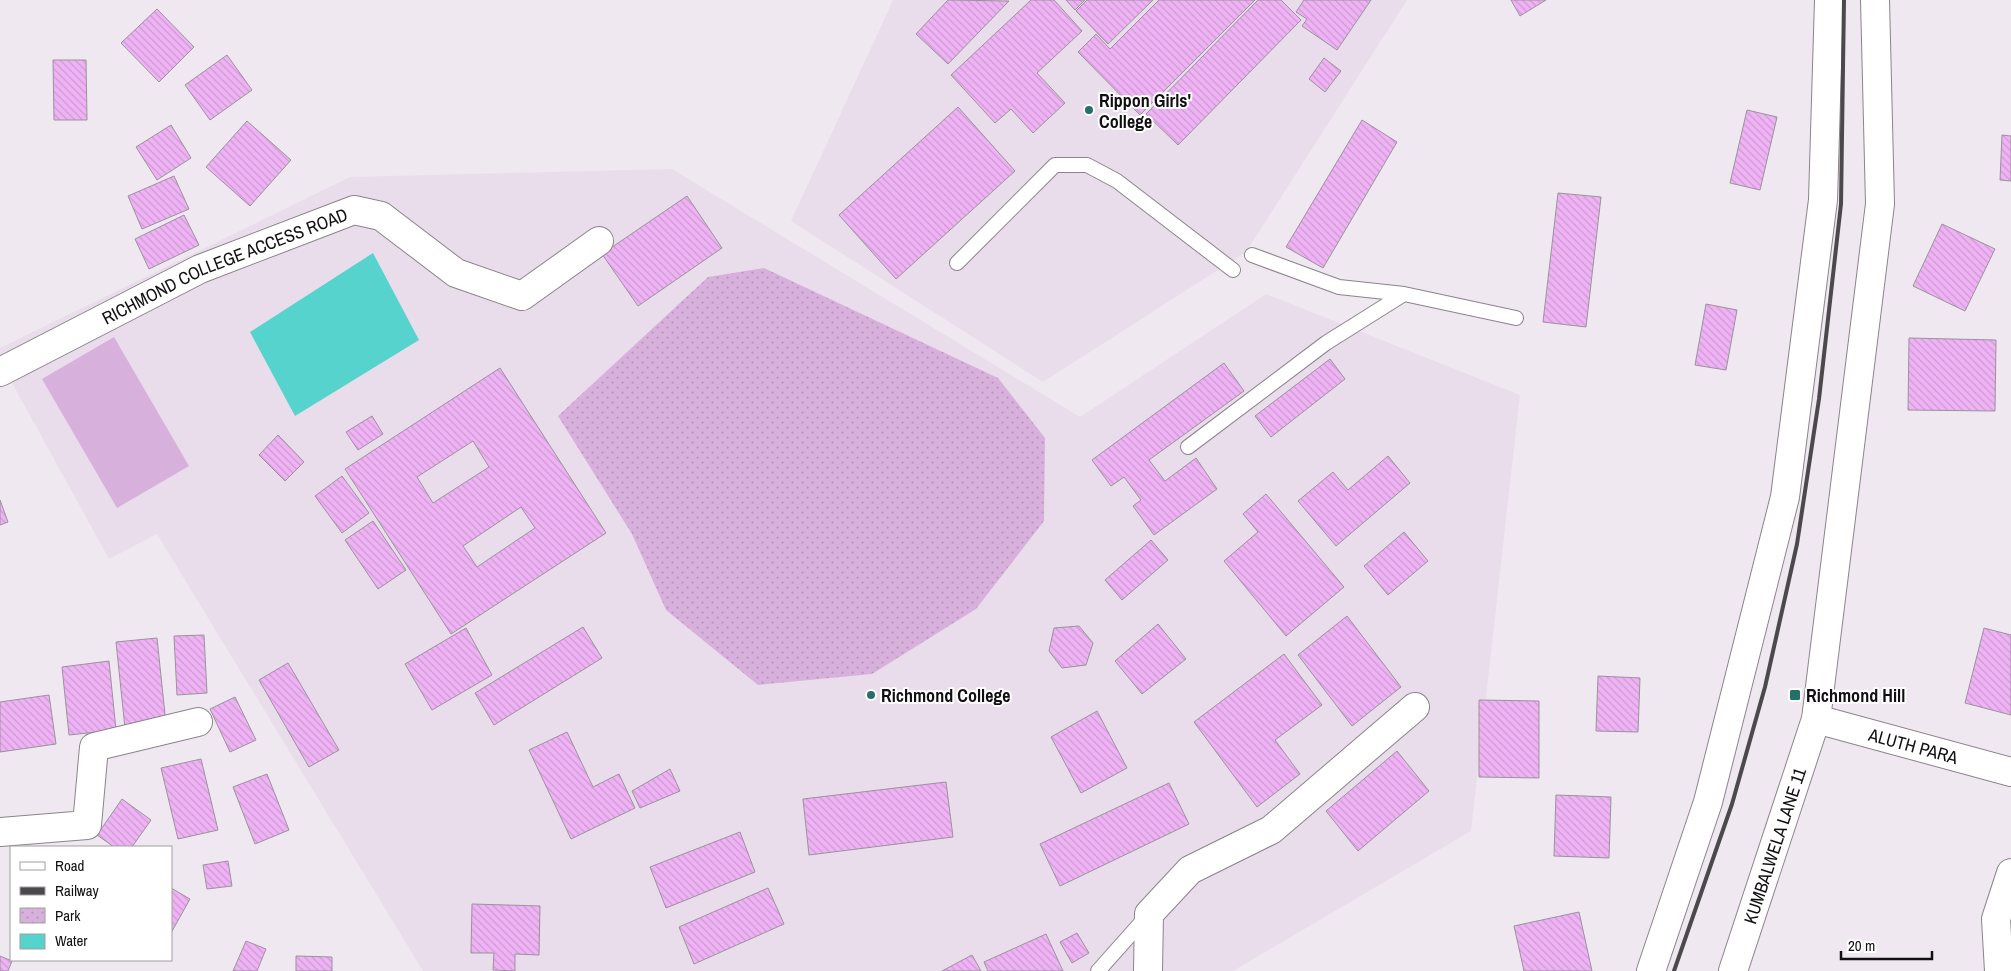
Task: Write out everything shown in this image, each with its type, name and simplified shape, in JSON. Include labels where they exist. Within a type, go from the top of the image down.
[{"type":"street","points":[[1651,971],[1708,802],[1785,497],[1823,200],[1829,0]]},
{"type":"street","name":"KUMBALWELA LANE 11","points":[[1733,971],[1816,719],[1880,204],[1875,0]]},
{"type":"street","name":"RICHMOND COLLEGE ACCESS ROAD","points":[[0,372],[200,269],[354,210],[381,216],[456,273],[522,296],[599,241]]},
{"type":"street","points":[[1148,971],[1149,914],[1190,870],[1271,830],[1415,707]]},
{"type":"street","name":"ALUTH PARA","points":[[1816,719],[2011,772]]},
{"type":"street","points":[[0,832],[87,825],[94,748],[198,722]]},
{"type":"street","points":[[1999,971],[1996,919],[2011,873]]},
{"type":"lane","points":[[958,263],[1055,164],[1087,166],[1117,181],[1233,270]]},
{"type":"lane","points":[[1252,255],[1340,287],[1404,294],[1516,318]]},
{"type":"lane","points":[[1188,447],[1326,343],[1404,294]]},
{"type":"lane","points":[[1098,971],[1149,914]]},
{"type":"shaded area","name":"Rippon Girls' College","points":[[893,0],[1407,0],[1246,252],[1043,382],[791,221]]},
{"type":"shaded area","name":"Richmond College","points":[[672,169],[1080,417],[1266,294],[1520,395],[1471,831],[1233,971],[423,971],[157,534],[109,559],[0,361],[0,348],[350,177]]},
{"type":"green space","points":[[764,268],[998,378],[1045,438],[1044,521],[976,609],[872,674],[758,685],[666,610],[632,534],[558,416],[708,277]]},
{"type":"green space","points":[[114,337],[189,466],[117,508],[42,379]]},
{"type":"water","points":[[373,253],[419,340],[295,416],[250,332]]},
{"type":"building","points":[[948,0],[1009,1],[948,64],[916,34]]},
{"type":"building","points":[[1031,0],[1054,0],[1082,31],[1037,73],[1065,103],[1033,133],[1011,109],[995,123],[951,75]]},
{"type":"building","points":[[1066,0],[1085,0],[1075,10]]},
{"type":"building","points":[[1087,0],[1153,0],[1108,44],[1076,11]]},
{"type":"building","points":[[1159,0],[1255,0],[1140,115],[1078,52],[1096,34],[1110,49]]},
{"type":"building","points":[[1258,0],[1281,0],[1301,20],[1178,145],[1146,114]]},
{"type":"building","points":[[1304,0],[1371,0],[1337,50],[1302,26],[1307,19],[1296,12]]},
{"type":"building","points":[[1511,0],[1546,0],[1520,16]]},
{"type":"building","points":[[157,9],[194,47],[159,82],[121,43]]},
{"type":"building","points":[[227,55],[252,90],[210,120],[185,85]]},
{"type":"building","points":[[1324,58],[1341,71],[1325,92],[1309,79]]},
{"type":"building","points":[[53,60],[86,60],[87,120],[54,120]]},
{"type":"building","points":[[958,107],[1015,171],[896,279],[839,215]]},
{"type":"building","points":[[1747,110],[1777,117],[1760,190],[1730,183]]},
{"type":"building","points":[[1362,120],[1397,142],[1323,268],[1286,247]]},
{"type":"building","points":[[247,121],[291,160],[250,206],[206,167]]},
{"type":"building","points":[[171,125],[191,158],[157,180],[136,147]]},
{"type":"building","points":[[2002,135],[2011,136],[2011,181],[2000,180]]},
{"type":"building","points":[[174,176],[189,209],[142,229],[128,196]]},
{"type":"building","points":[[1558,193],[1601,197],[1586,327],[1543,322]]},
{"type":"building","points":[[687,196],[722,248],[638,306],[602,254]]},
{"type":"building","points":[[184,215],[199,245],[149,269],[135,239]]},
{"type":"building","points":[[1942,224],[1995,249],[1965,311],[1913,286]]},
{"type":"building","points":[[1706,304],[1737,310],[1726,370],[1695,365]]},
{"type":"building","points":[[1909,338],[1996,340],[1995,411],[1908,410]]},
{"type":"building","points":[[1330,359],[1345,379],[1271,437],[1255,416]]},
{"type":"building","points":[[1224,363],[1244,391],[1149,460],[1165,481],[1196,458],[1217,489],[1154,535],[1133,506],[1141,500],[1124,477],[1111,486],[1092,460]]},
{"type":"building","points":[[500,368],[606,533],[451,634],[345,469]],"holes":[[[473,441],[489,467],[433,503],[417,477]],[[521,507],[535,528],[477,567],[463,546]]]},
{"type":"building","points":[[372,416],[383,434],[358,450],[346,432]]},
{"type":"building","points":[[278,435],[304,462],[285,481],[259,455]]},
{"type":"building","points":[[1388,456],[1410,483],[1336,546],[1298,501],[1333,472],[1348,490]]},
{"type":"building","points":[[342,476],[369,513],[342,533],[315,496]]},
{"type":"building","points":[[1266,494],[1344,587],[1286,636],[1224,561],[1258,532],[1243,514]]},
{"type":"building","points":[[0,500],[8,522],[0,525]]},
{"type":"building","points":[[373,521],[406,570],[378,589],[345,540]]},
{"type":"building","points":[[1404,532],[1428,561],[1388,595],[1364,566]]},
{"type":"building","points":[[1151,540],[1168,560],[1122,600],[1105,580]]},
{"type":"building","points":[[1347,616],[1401,687],[1352,726],[1298,655]]},
{"type":"building","points":[[1158,624],[1186,659],[1142,694],[1115,661]]},
{"type":"building","points":[[1079,626],[1093,643],[1086,665],[1062,668],[1049,651],[1054,628]]},
{"type":"building","points":[[583,627],[602,658],[494,725],[475,693]]},
{"type":"building","points":[[466,628],[492,675],[432,710],[405,664]]},
{"type":"building","points":[[1984,628],[2011,635],[2011,715],[1965,703]]},
{"type":"building","points":[[204,635],[207,693],[177,695],[174,636]]},
{"type":"building","points":[[157,638],[166,724],[125,728],[116,642]]},
{"type":"building","points":[[1284,654],[1322,705],[1275,740],[1300,774],[1257,807],[1194,722]]},
{"type":"building","points":[[109,661],[116,730],[69,735],[62,667]]},
{"type":"building","points":[[288,663],[339,750],[309,767],[259,680]]},
{"type":"building","points":[[1598,676],[1640,678],[1638,732],[1596,731]]},
{"type":"building","points":[[49,695],[56,744],[0,752],[0,702]]},
{"type":"building","points":[[235,697],[256,740],[230,752],[210,709]]},
{"type":"building","points":[[1479,700],[1539,701],[1539,778],[1479,777]]},
{"type":"building","points":[[1097,711],[1127,768],[1081,793],[1051,737]]},
{"type":"building","points":[[567,732],[593,787],[619,774],[635,808],[571,839],[529,750]]},
{"type":"building","points":[[1397,751],[1429,791],[1358,851],[1326,811]]},
{"type":"building","points":[[201,759],[218,830],[178,839],[161,768]]},
{"type":"building","points":[[670,769],[680,791],[640,808],[632,791]]},
{"type":"building","points":[[267,774],[289,830],[255,844],[233,787]]},
{"type":"building","points":[[946,782],[953,837],[809,855],[803,799]]},
{"type":"building","points":[[1169,783],[1189,824],[1060,886],[1040,844]]},
{"type":"building","points":[[1556,795],[1611,797],[1609,858],[1554,856]]},
{"type":"building","points":[[122,799],[151,820],[133,846],[113,846],[97,835]]},
{"type":"building","points":[[740,832],[755,872],[666,908],[650,867]]},
{"type":"building","points":[[228,861],[232,886],[207,889],[203,865]]},
{"type":"building","points":[[768,888],[784,924],[694,964],[679,927]]},
{"type":"building","points":[[172,889],[190,899],[172,931]]},
{"type":"building","points":[[472,904],[540,906],[539,955],[515,954],[515,971],[493,970],[494,953],[471,953]]},
{"type":"building","points":[[1579,912],[1592,971],[1524,971],[1514,926]]},
{"type":"building","points":[[1077,933],[1089,953],[1072,963],[1060,942]]},
{"type":"building","points":[[1046,934],[1063,971],[988,971],[984,962]]},
{"type":"building","points":[[246,941],[266,949],[257,971],[233,971]]},
{"type":"building","points":[[972,955],[981,971],[942,971]]},
{"type":"building","points":[[0,956],[12,961],[8,971],[0,971]]},
{"type":"building","points":[[296,956],[332,957],[332,971],[296,971]]},
{"type":"railway","points":[[1674,971],[1732,804],[1765,687],[1797,544],[1819,399],[1841,204],[1844,0]]},
{"type":"place","name":"Rippon Girls' College","points":[[1089,110]]},
{"type":"place","name":"Richmond College","points":[[871,695]]},
{"type":"place","name":"Richmond Hill","points":[[1795,695]]}]
